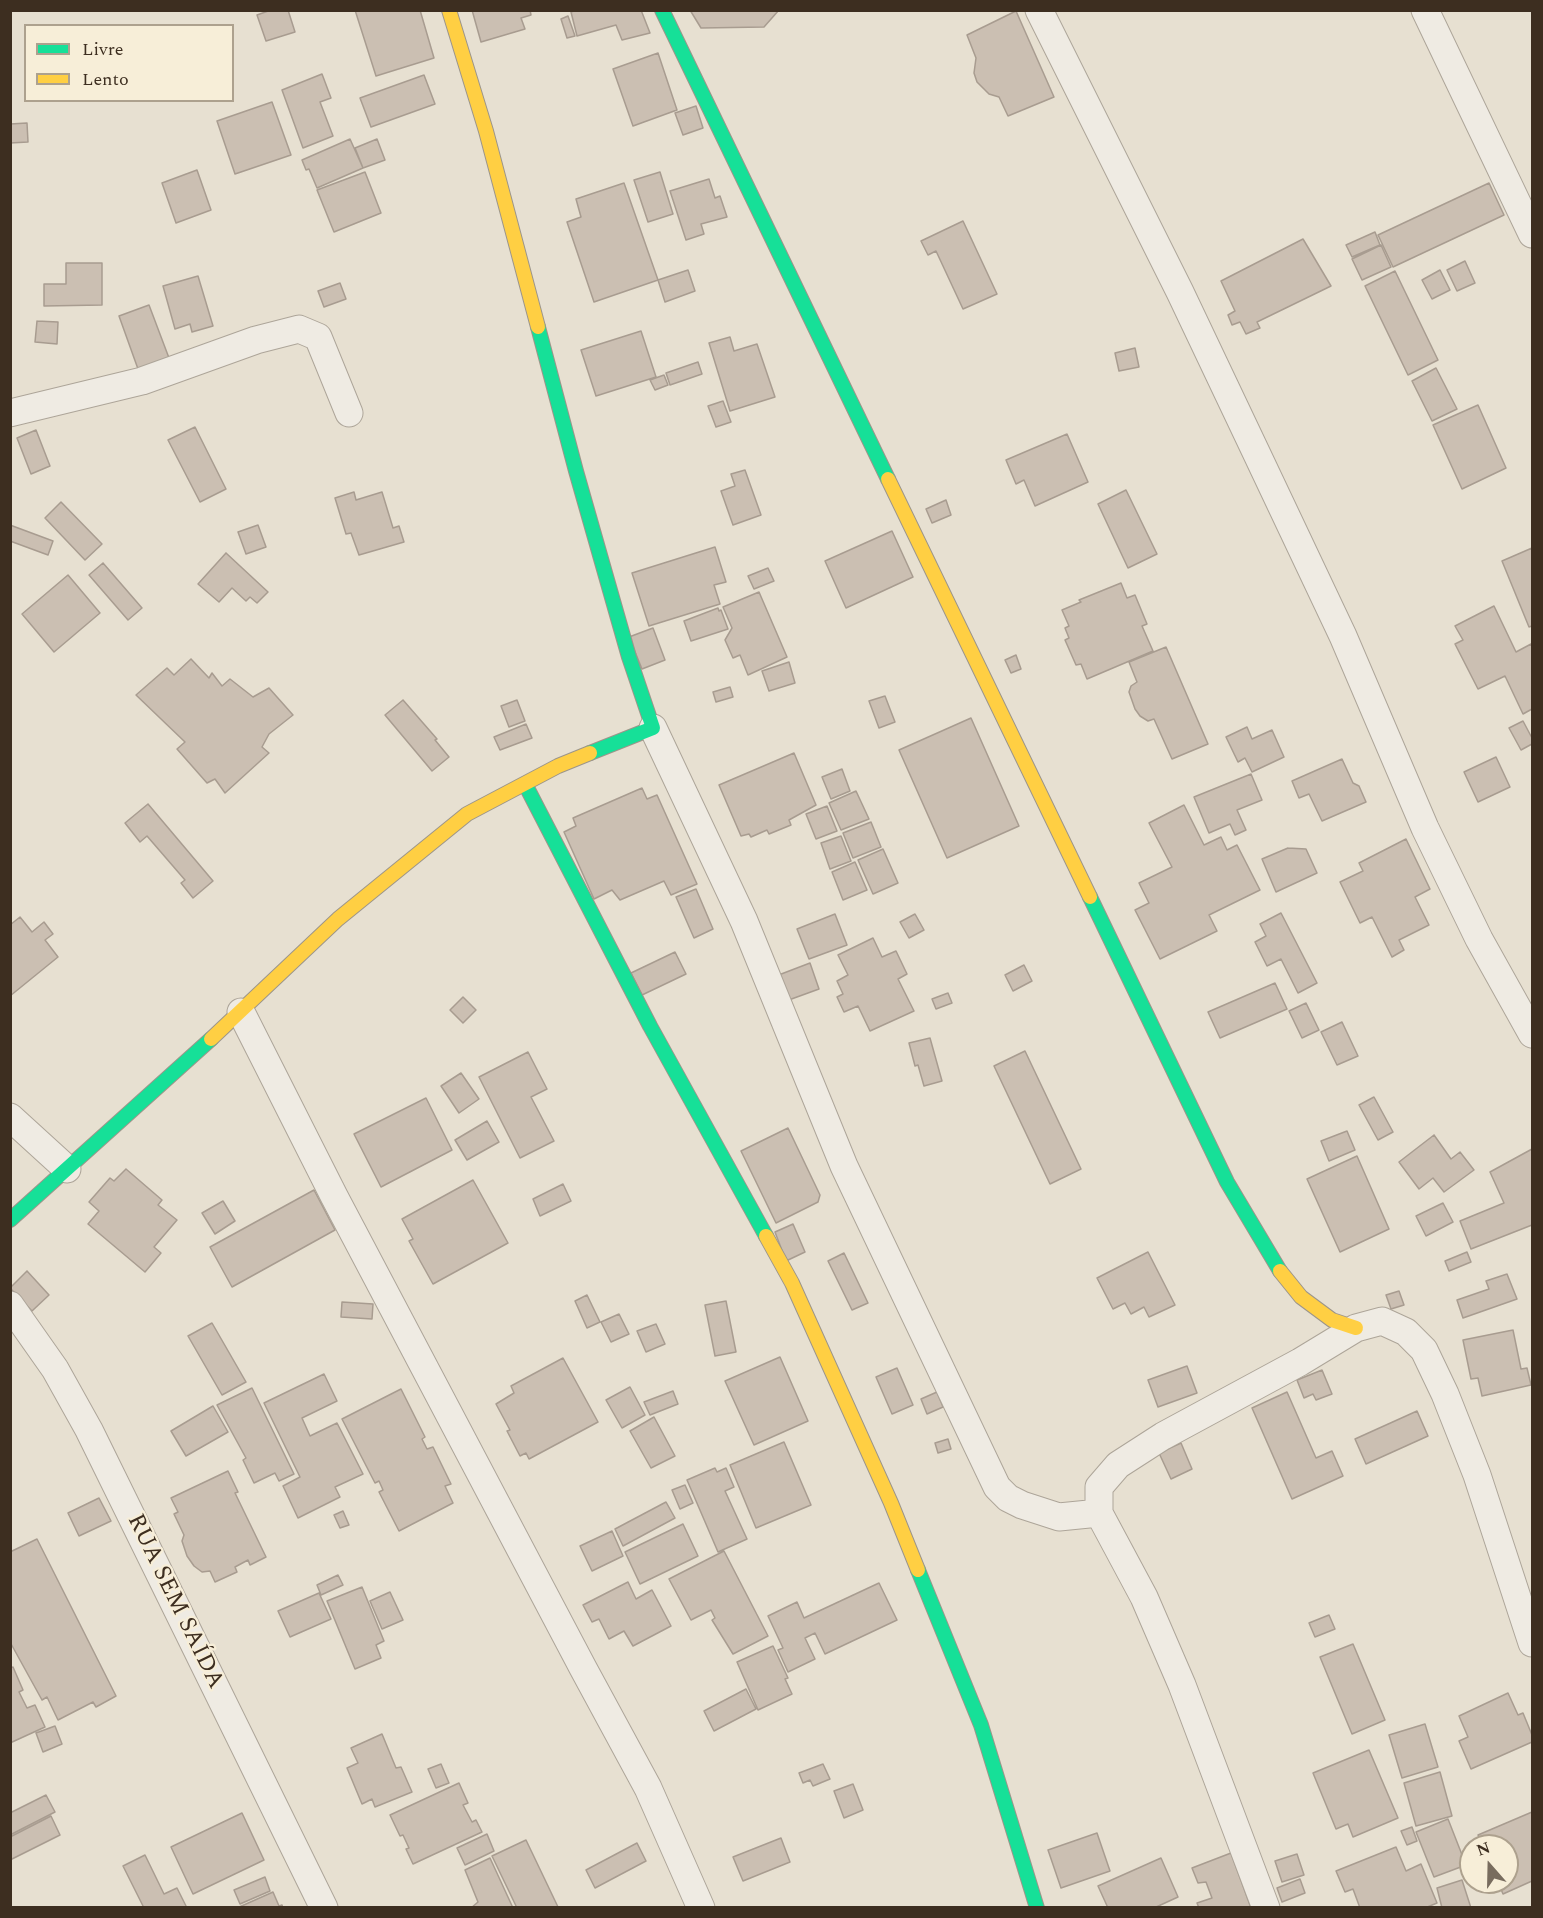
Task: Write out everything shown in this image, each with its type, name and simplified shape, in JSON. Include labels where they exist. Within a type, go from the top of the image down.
[{"type":"street","points":[[449,10],[486,131],[576,471],[626,646],[653,728],[744,921],[844,1166],[998,1487],[1008,1498],[1022,1505],[1059,1517],[1099,1513]]},
{"type":"street","points":[[662,10],[1227,1182],[1279,1270],[1301,1297],[1332,1320],[1356,1328]]},
{"type":"street","points":[[1039,10],[1180,292],[1280,502],[1343,636],[1425,828],[1479,939],[1533,1034]]},
{"type":"street","points":[[1425,10],[1533,234]]},
{"type":"street","points":[[10,413],[142,381],[256,340],[299,329],[318,337],[349,412]]},
{"type":"street","points":[[10,1220],[241,1012],[339,919],[467,814],[558,765],[653,728]]},
{"type":"street","points":[[525,784],[650,1026],[792,1283],[891,1503],[981,1725],[1037,1908]]},
{"type":"street","points":[[241,1012],[334,1196],[648,1788],[701,1908]]},
{"type":"street","points":[[10,1117],[67,1170]]},
{"type":"street","name":"RUA SEM SAÍDA","points":[[10,1305],[55,1369],[89,1430],[324,1908]]},
{"type":"street","points":[[1266,1908],[1182,1685],[1144,1597],[1099,1513],[1099,1487],[1118,1465],[1163,1436],[1300,1362],[1356,1328],[1382,1321],[1406,1332],[1424,1350],[1445,1394],[1477,1475],[1533,1643]]},
{"type":"building","points":[[271,10],[288,10],[295,32],[266,41],[257,15]]},
{"type":"building","points":[[355,10],[420,10],[434,58],[376,76]]},
{"type":"building","points":[[472,10],[530,10],[531,15],[521,18],[525,29],[481,42]]},
{"type":"building","points":[[577,10],[641,10],[650,33],[622,40],[616,25],[577,36],[571,12]]},
{"type":"building","points":[[690,10],[779,10],[764,27],[701,28]]},
{"type":"building","points":[[1016,11],[1054,97],[1008,116],[999,97],[989,94],[977,82],[974,73],[976,58],[967,35]]},
{"type":"building","points":[[568,16],[575,36],[567,38],[561,19]]},
{"type":"building","points":[[658,53],[677,110],[633,126],[613,69]]},
{"type":"building","points":[[322,74],[331,98],[320,102],[333,136],[303,148],[282,90]]},
{"type":"building","points":[[424,75],[435,104],[371,127],[360,98]]},
{"type":"building","points":[[272,102],[291,155],[235,174],[217,121]]},
{"type":"building","points":[[696,106],[703,128],[683,135],[675,113]]},
{"type":"building","points":[[27,123],[28,142],[10,143],[10,124]]},
{"type":"building","points":[[350,139],[363,168],[317,188],[309,169],[306,170],[302,160]]},
{"type":"building","points":[[377,139],[385,160],[363,168],[355,148]]},
{"type":"building","points":[[197,170],[211,210],[176,223],[162,183]]},
{"type":"building","points":[[365,172],[381,213],[334,232],[317,190]]},
{"type":"building","points":[[660,172],[673,214],[648,222],[634,180]]},
{"type":"building","points":[[709,179],[715,198],[720,196],[727,217],[701,224],[704,234],[686,240],[670,191]]},
{"type":"building","points":[[624,183],[658,280],[594,302],[567,222],[581,217],[576,199]]},
{"type":"building","points":[[1489,183],[1504,215],[1393,267],[1378,235]]},
{"type":"building","points":[[963,221],[997,294],[963,309],[936,251],[928,255],[921,241]]},
{"type":"building","points":[[1375,232],[1380,245],[1352,257],[1346,245]]},
{"type":"building","points":[[1303,239],[1331,286],[1257,322],[1260,328],[1246,334],[1240,322],[1232,325],[1228,315],[1235,311],[1221,281]]},
{"type":"building","points":[[1381,245],[1391,267],[1362,280],[1352,259]]},
{"type":"building","points":[[1465,261],[1475,283],[1457,291],[1447,270]]},
{"type":"building","points":[[66,263],[102,263],[102,305],[44,306],[44,284],[66,284]]},
{"type":"building","points":[[688,270],[695,291],[665,302],[658,280]]},
{"type":"building","points":[[1440,270],[1450,290],[1432,299],[1422,280]]},
{"type":"building","points":[[1395,271],[1438,360],[1408,375],[1365,286]]},
{"type":"building","points":[[198,276],[213,326],[192,332],[190,324],[175,329],[163,286]]},
{"type":"building","points":[[340,283],[346,299],[324,307],[318,291]]},
{"type":"building","points":[[149,305],[169,358],[138,369],[119,316]]},
{"type":"building","points":[[37,321],[58,322],[57,344],[35,342]]},
{"type":"building","points":[[641,331],[656,377],[596,396],[581,350]]},
{"type":"building","points":[[730,337],[734,351],[757,344],[775,397],[730,411],[709,343]]},
{"type":"building","points":[[1135,348],[1139,367],[1119,371],[1115,353]]},
{"type":"building","points":[[698,362],[702,374],[670,385],[666,373]]},
{"type":"building","points":[[1436,368],[1457,409],[1432,421],[1412,381]]},
{"type":"building","points":[[664,375],[668,385],[655,390],[650,380]]},
{"type":"building","points":[[723,401],[731,422],[716,427],[708,406]]},
{"type":"building","points":[[1478,405],[1506,468],[1462,489],[1433,425]]},
{"type":"building","points":[[195,427],[226,489],[200,502],[168,440]]},
{"type":"building","points":[[36,430],[50,466],[31,474],[17,438]]},
{"type":"building","points":[[1067,434],[1088,482],[1035,506],[1024,480],[1016,484],[1006,460]]},
{"type":"building","points":[[745,470],[761,515],[733,525],[721,491],[735,486],[731,474]]},
{"type":"building","points":[[1126,490],[1157,554],[1128,568],[1098,504]]},
{"type":"building","points":[[354,492],[356,500],[382,492],[393,528],[399,526],[404,542],[359,555],[351,533],[346,534],[335,498]]},
{"type":"building","points":[[946,500],[951,515],[932,523],[926,509]]},
{"type":"building","points":[[61,502],[102,544],[85,560],[45,518]]},
{"type":"building","points":[[10,525],[53,541],[48,555],[10,541]]},
{"type":"building","points":[[258,525],[266,547],[246,554],[238,532]]},
{"type":"building","points":[[892,531],[913,577],[846,608],[825,561]]},
{"type":"building","points":[[715,547],[726,582],[714,585],[720,604],[649,626],[632,573]]},
{"type":"building","points":[[1532,548],[1532,626],[1529,627],[1502,561]]},
{"type":"building","points":[[226,553],[268,592],[257,603],[250,597],[246,601],[232,588],[219,602],[198,584]]},
{"type":"building","points":[[103,563],[142,608],[128,620],[89,575]]},
{"type":"building","points":[[768,568],[774,581],[754,589],[748,576]]},
{"type":"building","points":[[68,575],[100,613],[54,652],[22,614]]},
{"type":"building","points":[[1121,583],[1127,598],[1135,595],[1147,624],[1142,626],[1153,651],[1087,679],[1081,664],[1076,665],[1065,640],[1069,638],[1065,628],[1069,626],[1062,610],[1081,602],[1079,600]]},
{"type":"building","points":[[759,592],[787,657],[748,675],[740,655],[733,658],[725,640],[732,628],[723,607]]},
{"type":"building","points":[[1494,606],[1516,652],[1531,644],[1532,647],[1532,709],[1523,714],[1505,676],[1478,689],[1455,644],[1463,640],[1455,626]]},
{"type":"building","points":[[718,608],[719,611],[721,610],[728,629],[691,641],[684,621]]},
{"type":"building","points":[[653,628],[665,660],[642,669],[629,637]]},
{"type":"building","points":[[1166,647],[1208,744],[1172,759],[1154,719],[1148,721],[1140,716],[1129,692],[1131,686],[1137,682],[1129,662]]},
{"type":"building","points":[[1016,655],[1021,669],[1011,673],[1005,660]]},
{"type":"building","points":[[191,659],[209,678],[212,673],[222,686],[230,679],[253,697],[269,688],[293,715],[269,734],[262,747],[269,753],[225,793],[215,779],[207,783],[177,749],[185,742],[136,695],[167,668],[174,675]]},
{"type":"building","points":[[789,662],[795,683],[769,691],[762,671]]},
{"type":"building","points":[[730,687],[733,697],[716,702],[713,692]]},
{"type":"building","points":[[885,696],[895,722],[879,728],[869,701]]},
{"type":"building","points":[[403,700],[437,739],[435,740],[449,757],[432,771],[385,715]]},
{"type":"building","points":[[517,700],[525,721],[509,727],[501,706]]},
{"type":"building","points":[[971,718],[1019,826],[947,858],[899,750]]},
{"type":"building","points":[[1523,721],[1532,738],[1532,744],[1521,750],[1509,728]]},
{"type":"building","points":[[526,724],[532,738],[500,750],[494,737]]},
{"type":"building","points":[[1247,727],[1252,739],[1272,730],[1284,757],[1252,772],[1245,758],[1238,762],[1226,737]]},
{"type":"building","points":[[794,753],[816,805],[789,820],[791,825],[769,834],[767,830],[751,837],[749,834],[741,836],[719,785]]},
{"type":"building","points":[[1496,757],[1510,787],[1478,802],[1464,772]]},
{"type":"building","points":[[1342,759],[1353,783],[1359,786],[1366,802],[1322,821],[1309,794],[1299,798],[1292,781]]},
{"type":"building","points":[[842,769],[850,791],[831,799],[822,777]]},
{"type":"building","points":[[1251,774],[1262,800],[1237,810],[1246,830],[1235,835],[1230,824],[1209,833],[1194,797]]},
{"type":"building","points":[[642,788],[647,799],[657,795],[697,884],[671,895],[664,881],[620,900],[612,890],[594,899],[564,832],[576,826],[573,818]]},
{"type":"building","points":[[856,791],[869,819],[841,830],[829,803]]},
{"type":"building","points":[[148,804],[213,881],[193,898],[181,883],[185,880],[147,836],[140,842],[125,823]]},
{"type":"building","points":[[1184,805],[1204,845],[1221,837],[1227,850],[1237,845],[1260,890],[1209,915],[1217,931],[1160,959],[1135,910],[1149,903],[1139,883],[1172,867],[1149,823]]},
{"type":"building","points":[[827,806],[837,831],[816,839],[806,814]]},
{"type":"building","points":[[871,822],[881,847],[853,858],[843,833]]},
{"type":"building","points":[[841,836],[851,861],[830,869],[821,843]]},
{"type":"building","points":[[1406,839],[1430,889],[1415,897],[1429,925],[1399,940],[1404,950],[1392,957],[1372,917],[1360,923],[1340,882],[1363,871],[1359,863]]},
{"type":"building","points":[[1288,848],[1306,849],[1317,873],[1276,892],[1262,859]]},
{"type":"building","points":[[883,849],[898,883],[873,894],[858,860]]},
{"type":"building","points":[[855,862],[867,890],[843,900],[832,872]]},
{"type":"building","points":[[696,889],[713,929],[694,938],[676,897]]},
{"type":"building","points":[[1281,913],[1317,983],[1298,993],[1281,959],[1267,966],[1255,942],[1266,936],[1260,924]]},
{"type":"building","points":[[835,914],[847,945],[809,959],[797,929]]},
{"type":"building","points":[[915,914],[924,930],[909,938],[900,922]]},
{"type":"building","points":[[20,917],[32,932],[44,922],[53,934],[45,940],[58,957],[10,996],[10,925]]},
{"type":"building","points":[[873,938],[882,957],[896,951],[907,974],[898,979],[914,1011],[870,1031],[858,1006],[844,1012],[837,997],[843,994],[837,981],[848,975],[838,955]]},
{"type":"building","points":[[675,952],[686,974],[642,995],[631,973]]},
{"type":"building","points":[[810,963],[819,989],[786,1001],[776,976]]},
{"type":"building","points":[[1024,965],[1032,981],[1013,991],[1005,975]]},
{"type":"building","points":[[1275,983],[1287,1009],[1220,1038],[1208,1012]]},
{"type":"building","points":[[948,993],[952,1003],[936,1009],[932,999]]},
{"type":"building","points":[[463,997],[476,1010],[463,1023],[450,1010]]},
{"type":"building","points":[[1306,1003],[1319,1030],[1302,1038],[1289,1011]]},
{"type":"building","points":[[1342,1022],[1358,1056],[1337,1065],[1321,1032]]},
{"type":"building","points":[[930,1038],[942,1081],[924,1086],[918,1065],[915,1066],[909,1043]]},
{"type":"building","points":[[1025,1051],[1081,1169],[1050,1184],[994,1066]]},
{"type":"building","points":[[528,1052],[547,1089],[531,1097],[554,1141],[520,1158],[479,1077]]},
{"type":"building","points":[[461,1073],[479,1099],[459,1113],[441,1086]]},
{"type":"building","points":[[1374,1097],[1393,1132],[1378,1140],[1359,1105]]},
{"type":"building","points":[[426,1098],[452,1150],[381,1187],[354,1134]]},
{"type":"building","points":[[487,1121],[499,1142],[467,1160],[455,1140]]},
{"type":"building","points":[[788,1128],[820,1195],[818,1202],[776,1223],[741,1151]]},
{"type":"building","points":[[1347,1131],[1355,1150],[1329,1161],[1321,1141]]},
{"type":"building","points":[[1434,1135],[1451,1159],[1460,1152],[1474,1170],[1444,1192],[1433,1178],[1419,1189],[1399,1162]]},
{"type":"building","points":[[1532,1149],[1532,1225],[1471,1249],[1460,1221],[1504,1203],[1490,1172]]},
{"type":"building","points":[[1357,1156],[1389,1229],[1340,1252],[1307,1179]]},
{"type":"building","points":[[126,1169],[162,1200],[158,1205],[177,1220],[154,1247],[161,1253],[145,1272],[88,1224],[99,1211],[89,1202],[110,1178],[114,1181]]},
{"type":"building","points":[[473,1180],[508,1243],[433,1284],[409,1241],[413,1239],[402,1219]]},
{"type":"building","points":[[563,1184],[571,1201],[540,1216],[533,1199]]},
{"type":"building","points":[[314,1190],[335,1230],[232,1287],[210,1247]]},
{"type":"building","points":[[223,1201],[235,1221],[215,1234],[202,1213]]},
{"type":"building","points":[[1443,1203],[1453,1222],[1426,1236],[1416,1216]]},
{"type":"building","points":[[793,1224],[805,1252],[786,1261],[775,1232]]},
{"type":"building","points":[[1148,1252],[1175,1305],[1149,1317],[1144,1307],[1131,1314],[1125,1303],[1113,1309],[1097,1278]]},
{"type":"building","points":[[1467,1252],[1471,1262],[1449,1271],[1445,1261]]},
{"type":"building","points":[[844,1253],[868,1303],[852,1310],[828,1261]]},
{"type":"building","points":[[27,1271],[49,1295],[32,1311],[10,1288]]},
{"type":"building","points":[[1507,1274],[1517,1299],[1463,1318],[1457,1300],[1489,1289],[1486,1281]]},
{"type":"building","points":[[1399,1291],[1404,1305],[1391,1309],[1386,1295]]},
{"type":"building","points":[[587,1295],[600,1322],[587,1328],[575,1301]]},
{"type":"building","points":[[726,1301],[736,1352],[715,1356],[705,1305]]},
{"type":"building","points":[[342,1302],[373,1304],[372,1319],[341,1317]]},
{"type":"building","points":[[619,1314],[629,1334],[611,1342],[601,1322]]},
{"type":"building","points":[[212,1323],[246,1382],[222,1395],[188,1336]]},
{"type":"building","points":[[656,1324],[665,1344],[646,1352],[637,1331]]},
{"type":"building","points":[[1513,1330],[1521,1369],[1527,1368],[1531,1385],[1482,1396],[1478,1378],[1471,1379],[1463,1340]]},
{"type":"building","points":[[780,1357],[808,1421],[754,1445],[725,1381]]},
{"type":"building","points":[[563,1358],[598,1422],[529,1459],[526,1453],[520,1456],[507,1431],[510,1430],[496,1404],[514,1393],[511,1386]]},
{"type":"building","points":[[1187,1366],[1197,1393],[1158,1407],[1148,1380]]},
{"type":"building","points":[[897,1368],[913,1405],[892,1414],[876,1377]]},
{"type":"building","points":[[1322,1370],[1332,1394],[1316,1400],[1313,1394],[1304,1398],[1297,1380]]},
{"type":"building","points":[[324,1374],[337,1401],[302,1418],[310,1436],[337,1423],[363,1474],[335,1487],[340,1497],[298,1518],[283,1486],[300,1477],[264,1403]]},
{"type":"building","points":[[630,1387],[645,1415],[622,1428],[606,1400]]},
{"type":"building","points":[[252,1388],[294,1474],[279,1481],[275,1473],[254,1483],[243,1460],[246,1458],[217,1405]]},
{"type":"building","points":[[401,1389],[425,1437],[422,1439],[427,1449],[433,1447],[451,1484],[445,1486],[453,1503],[399,1531],[379,1492],[383,1490],[379,1481],[375,1483],[342,1419]]},
{"type":"building","points":[[673,1391],[678,1404],[650,1415],[644,1402]]},
{"type":"building","points":[[937,1392],[943,1407],[927,1414],[921,1399]]},
{"type":"building","points":[[1287,1392],[1316,1458],[1332,1451],[1343,1476],[1292,1499],[1252,1408]]},
{"type":"building","points":[[213,1406],[228,1432],[186,1456],[171,1431]]},
{"type":"building","points":[[1417,1411],[1428,1436],[1366,1464],[1355,1439]]},
{"type":"building","points":[[654,1417],[675,1456],[651,1468],[630,1431]]},
{"type":"building","points":[[948,1439],[951,1449],[938,1453],[935,1443]]},
{"type":"building","points":[[784,1442],[811,1505],[756,1528],[730,1465]]},
{"type":"building","points":[[1181,1443],[1192,1469],[1171,1479],[1159,1453]]},
{"type":"building","points":[[715,1468],[717,1472],[726,1468],[734,1487],[725,1491],[747,1539],[718,1552],[687,1480]]},
{"type":"building","points":[[228,1471],[238,1492],[235,1493],[266,1557],[250,1565],[248,1560],[235,1567],[237,1572],[215,1582],[210,1571],[202,1572],[187,1556],[182,1541],[184,1535],[174,1514],[178,1512],[171,1498]]},
{"type":"building","points":[[685,1485],[693,1503],[680,1509],[672,1490]]},
{"type":"building","points":[[99,1498],[111,1521],[79,1536],[68,1513]]},
{"type":"building","points":[[666,1502],[675,1518],[623,1546],[615,1529]]},
{"type":"building","points":[[343,1511],[349,1525],[340,1528],[334,1515]]},
{"type":"building","points":[[683,1524],[698,1556],[640,1584],[625,1552]]},
{"type":"building","points":[[612,1531],[623,1556],[592,1571],[580,1546]]},
{"type":"building","points":[[37,1539],[116,1696],[96,1707],[93,1702],[58,1720],[47,1697],[42,1700],[10,1642],[10,1552]]},
{"type":"building","points":[[724,1551],[768,1636],[733,1654],[712,1620],[715,1618],[711,1610],[691,1620],[669,1579]]},
{"type":"building","points":[[338,1575],[343,1585],[321,1595],[317,1585]]},
{"type":"building","points":[[628,1582],[636,1599],[652,1590],[671,1626],[633,1646],[624,1631],[609,1639],[599,1619],[592,1622],[583,1605]]},
{"type":"building","points":[[879,1583],[897,1620],[825,1654],[815,1633],[805,1638],[815,1659],[788,1672],[778,1650],[783,1648],[768,1616],[797,1602],[804,1618]]},
{"type":"building","points":[[362,1587],[384,1641],[376,1645],[381,1658],[355,1669],[327,1601]]},
{"type":"building","points":[[390,1592],[403,1620],[382,1629],[370,1601]]},
{"type":"building","points":[[319,1593],[331,1619],[290,1637],[278,1611]]},
{"type":"building","points":[[1329,1615],[1335,1629],[1315,1637],[1309,1623]]},
{"type":"building","points":[[1353,1644],[1385,1720],[1352,1734],[1320,1657]]},
{"type":"building","points":[[773,1646],[788,1678],[785,1679],[792,1694],[758,1710],[737,1662]]},
{"type":"building","points":[[13,1667],[23,1690],[19,1692],[27,1708],[35,1705],[45,1727],[10,1743],[10,1668]]},
{"type":"building","points":[[746,1689],[756,1709],[714,1731],[704,1711]]},
{"type":"building","points":[[1508,1693],[1518,1715],[1523,1713],[1532,1735],[1532,1742],[1471,1769],[1459,1741],[1468,1737],[1459,1716]]},
{"type":"building","points":[[1425,1724],[1438,1767],[1402,1778],[1389,1735]]},
{"type":"building","points":[[55,1726],[62,1744],[43,1752],[36,1733]]},
{"type":"building","points":[[382,1734],[396,1768],[401,1767],[412,1792],[375,1807],[372,1799],[362,1804],[347,1768],[358,1763],[351,1748]]},
{"type":"building","points":[[1369,1750],[1398,1818],[1353,1837],[1348,1824],[1336,1829],[1313,1773]]},
{"type":"building","points":[[441,1764],[449,1783],[436,1788],[428,1769]]},
{"type":"building","points":[[823,1764],[830,1779],[813,1786],[810,1780],[803,1783],[799,1773]]},
{"type":"building","points":[[1440,1772],[1452,1816],[1416,1826],[1404,1783]]},
{"type":"building","points":[[459,1783],[468,1803],[463,1805],[472,1822],[476,1820],[482,1832],[413,1864],[403,1835],[400,1836],[390,1815]]},
{"type":"building","points":[[853,1784],[863,1810],[844,1818],[834,1791]]},
{"type":"building","points":[[46,1795],[55,1812],[10,1835],[10,1813]]},
{"type":"building","points":[[1532,1812],[1532,1881],[1519,1887],[1519,1834],[1480,1834]]},
{"type":"building","points":[[242,1813],[264,1860],[193,1894],[171,1847]]},
{"type":"building","points":[[51,1816],[60,1835],[10,1860],[10,1837]]},
{"type":"building","points":[[1448,1819],[1459,1847],[1459,1868],[1434,1877],[1416,1832]]},
{"type":"building","points":[[1412,1827],[1417,1841],[1407,1845],[1401,1831]]},
{"type":"building","points":[[1097,1833],[1110,1871],[1061,1888],[1048,1850]]},
{"type":"building","points":[[487,1834],[494,1851],[465,1865],[457,1848]]},
{"type":"building","points":[[781,1838],[790,1862],[743,1881],[733,1857]]},
{"type":"building","points":[[526,1840],[558,1907],[517,1908],[492,1856]]},
{"type":"building","points":[[637,1843],[646,1861],[595,1888],[586,1870]]},
{"type":"building","points":[[1396,1847],[1406,1871],[1421,1864],[1437,1903],[1425,1908],[1360,1908],[1353,1889],[1345,1892],[1336,1871]]},
{"type":"building","points":[[1231,1853],[1251,1908],[1199,1908],[1197,1903],[1212,1898],[1206,1882],[1198,1883],[1192,1868]]},
{"type":"building","points":[[1297,1854],[1304,1875],[1282,1882],[1275,1861]]},
{"type":"building","points":[[145,1855],[164,1894],[177,1888],[187,1908],[144,1908],[123,1866]]},
{"type":"building","points":[[490,1858],[513,1908],[471,1908],[478,1902],[465,1870]]},
{"type":"building","points":[[1161,1858],[1178,1897],[1154,1908],[1108,1908],[1098,1886]]},
{"type":"building","points":[[265,1877],[270,1891],[240,1904],[234,1890]]},
{"type":"building","points":[[1300,1879],[1305,1893],[1282,1902],[1277,1888]]},
{"type":"building","points":[[1459,1881],[1459,1894],[1466,1894],[1471,1908],[1442,1908],[1437,1888]]},
{"type":"building","points":[[273,1892],[279,1906],[282,1905],[283,1908],[237,1908]]},
{"type":"traffic: fast","points":[[662,10],[888,479]]},
{"type":"traffic: fast","points":[[538,327],[629,657],[653,728],[590,753]]},
{"type":"traffic: fast","points":[[525,784],[650,1026],[766,1236]]},
{"type":"traffic: fast","points":[[1090,897],[1227,1182],[1280,1271]]},
{"type":"traffic: fast","points":[[10,1220],[211,1039]]},
{"type":"traffic: fast","points":[[918,1570],[981,1725],[1037,1908]]},
{"type":"traffic: slow","points":[[449,10],[486,131],[538,327]]},
{"type":"traffic: slow","points":[[888,479],[1090,897]]},
{"type":"traffic: slow","points":[[211,1039],[338,919],[467,814],[558,766],[590,753]]},
{"type":"traffic: slow","points":[[766,1236],[792,1283],[891,1503],[918,1570]]},
{"type":"traffic: slow","points":[[1280,1271],[1301,1297],[1332,1320],[1356,1328]]}]
